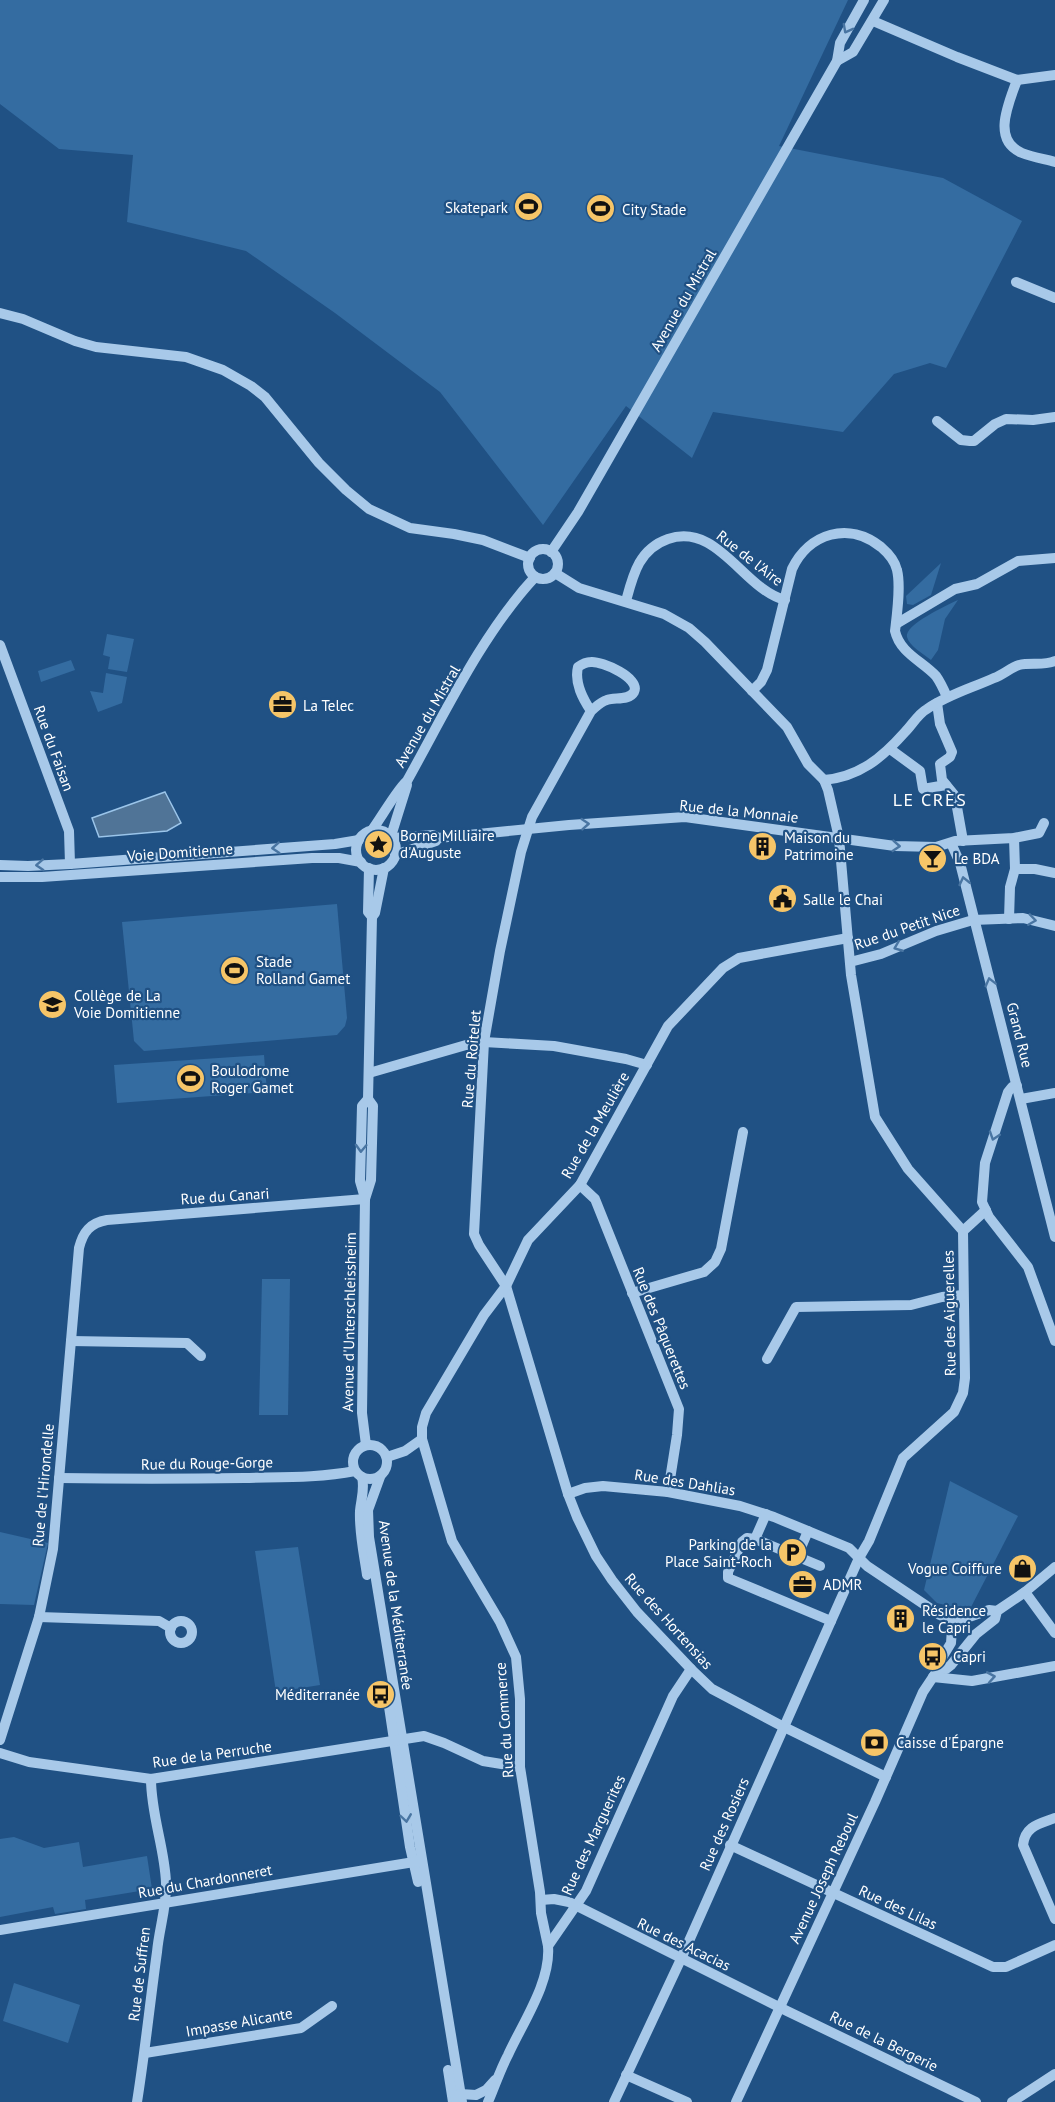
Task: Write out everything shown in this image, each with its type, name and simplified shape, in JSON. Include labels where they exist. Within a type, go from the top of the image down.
[{"type":"street","name":"Avenue du Mistral","points":[[551,552],[578,512],[837,61],[840,43],[864,0]]},
{"type":"street","name":"Avenue du Mistral","points":[[837,61],[853,52],[884,0]]},
{"type":"street","points":[[873,21],[1017,80],[1055,75]]},
{"type":"street","points":[[1017,80],[1003,128],[1005,137],[1011,146],[1021,153],[1055,162]]},
{"type":"street","points":[[1016,282],[1055,298]]},
{"type":"street","points":[[0,313],[23,319],[75,341],[96,347],[186,357],[223,370],[265,397],[319,463],[369,509],[410,528],[483,540],[530,558]]},
{"type":"street","points":[[937,421],[961,440],[974,441],[995,424],[1006,419],[1033,420],[1055,417]]},
{"type":"street","points":[[752,690],[761,682],[767,670],[792,569],[802,552],[818,540],[837,534],[855,534],[866,537],[885,551],[897,569],[897,639],[902,647],[940,681],[942,700],[940,724],[952,752],[950,757],[940,764],[942,780],[955,796],[963,841]]},
{"type":"street","name":"Rue de l'Aire","points":[[626,601],[637,566],[644,554],[655,545],[680,537],[691,537],[709,543],[764,591],[785,600]]},
{"type":"street","points":[[538,550],[551,552],[557,559],[555,573],[544,579],[535,577],[528,566],[530,558],[538,550]]},
{"type":"street","points":[[896,624],[955,589],[976,584],[1018,561],[1055,558]]},
{"type":"street","points":[[555,573],[579,588],[664,614],[689,628],[787,727],[808,764],[824,780],[843,778],[859,772],[890,749],[925,710],[942,700],[998,677],[1017,666],[1039,662],[1050,664],[1055,661]]},
{"type":"street","name":"Avenue du Mistral","points":[[372,830],[407,781],[490,638],[522,591],[535,577]]},
{"type":"street","name":"Rue du Faisan","points":[[0,645],[69,831],[70,864]]},
{"type":"street","points":[[597,662],[633,681],[635,686],[630,696],[607,700],[591,711],[584,700],[577,680],[578,668],[584,663],[597,662]]},
{"type":"street","name":"Rue du Roitelet","points":[[506,1286],[474,1234],[484,1042],[500,951],[527,829],[591,711]]},
{"type":"street","points":[[890,749],[920,771],[923,789],[946,785]]},
{"type":"street","name":"Rue des Aiguerelles","points":[[824,780],[838,838],[850,962],[875,1117],[909,1169],[963,1231],[965,1378],[963,1393],[954,1412],[903,1458],[869,1541],[859,1558]]},
{"type":"street","name":"Avenue du Mistral","points":[[392,837],[408,787],[407,781]]},
{"type":"street","name":"Rue de la Monnaie","points":[[392,837],[433,835],[438,838],[685,818],[896,846],[936,847],[963,841],[1014,838],[1039,833],[1044,823]]},
{"type":"street","points":[[372,830],[382,831],[392,837],[396,846],[396,855],[391,863],[384,868],[365,865],[357,852],[359,840],[364,834],[372,830]]},
{"type":"street","name":"Rue de la Monnaie","points":[[396,855],[436,841],[438,838]]},
{"type":"street","points":[[1009,919],[1010,888],[1015,869],[1014,838]]},
{"type":"street","name":"Voie Domitienne","points":[[0,865],[70,864],[335,844],[359,840]]},
{"type":"street","name":"Grand Rue","points":[[951,843],[960,863],[1055,1237]]},
{"type":"street","name":"Voie Domitienne","points":[[0,877],[42,877],[312,858],[339,858],[365,865]]},
{"type":"street","name":"Avenue d'Unterschleissheim","points":[[365,865],[368,912],[372,917]]},
{"type":"street","name":"Avenue d'Unterschleissheim","points":[[366,1445],[362,1420],[365,1199],[360,1181],[362,1106],[368,1099],[372,917],[375,913],[384,868]]},
{"type":"street","points":[[1015,869],[1035,869],[1055,873]]},
{"type":"street","name":"Rue du Petit Nice","points":[[850,962],[881,954],[936,931],[973,920],[1029,919],[1055,926]]},
{"type":"street","name":"Rue de la Meulière","points":[[422,1439],[423,1420],[429,1406],[484,1316],[506,1286],[528,1240],[580,1185],[668,1026],[723,968],[739,958],[848,938]]},
{"type":"street","points":[[369,1073],[484,1042],[554,1046],[647,1065]]},
{"type":"street","points":[[1017,1086],[1012,1087],[1008,1092],[985,1163],[982,1202],[989,1217],[1028,1267],[1055,1341]]},
{"type":"street","points":[[1021,1100],[1055,1093]]},
{"type":"street","points":[[632,1293],[704,1272],[715,1262],[721,1249],[743,1132]]},
{"type":"street","name":"Rue des Pâquerettes","points":[[580,1185],[595,1199],[679,1409],[668,1492]]},
{"type":"street","name":"Rue du Canari","points":[[88,1228],[107,1220],[365,1199]]},
{"type":"street","points":[[963,1231],[986,1210]]},
{"type":"street","name":"Rue de l'Hirondelle","points":[[0,1740],[39,1617],[53,1549],[79,1248],[81,1239],[88,1228]]},
{"type":"street","name":"Rue des Hortensias","points":[[506,1286],[568,1494],[577,1517],[606,1572],[637,1612],[712,1689],[886,1777]]},
{"type":"street","points":[[767,1359],[796,1307],[911,1305],[942,1297],[963,1295]]},
{"type":"street","points":[[71,1341],[187,1343],[201,1356]]},
{"type":"street","points":[[387,1457],[405,1451],[422,1439]]},
{"type":"street","name":"Rue du Commerce","points":[[422,1439],[452,1541],[500,1622],[516,1657],[520,1699],[520,1767],[548,1946]]},
{"type":"street","points":[[366,1445],[378,1446],[387,1457],[387,1468],[380,1477],[371,1480],[358,1474],[353,1465],[355,1454],[366,1445]]},
{"type":"street","name":"Rue du Rouge-Gorge","points":[[59,1478],[183,1479],[358,1474]]},
{"type":"street","name":"Avenue de la Méditerranée","points":[[358,1474],[364,1488],[360,1510],[364,1555],[398,1739]]},
{"type":"street","name":"Avenue de la Méditerranée","points":[[380,1477],[369,1510],[369,1537],[393,1691],[410,1847],[418,1861],[457,2099]]},
{"type":"street","name":"Rue des Dahlias","points":[[568,1494],[585,1488],[603,1486],[668,1492],[740,1506],[766,1514],[849,1548],[867,1566],[954,1628]]},
{"type":"street","points":[[755,1539],[766,1514]]},
{"type":"street","points":[[797,1557],[808,1531]]},
{"type":"street","points":[[820,1566],[755,1539],[747,1538],[742,1542],[728,1572],[728,1578],[831,1621]]},
{"type":"street","name":"Rue des Rosiers","points":[[614,2102],[681,1959],[859,1558]]},
{"type":"street","points":[[967,1619],[975,1624],[973,1638],[959,1642],[954,1628],[958,1620],[967,1619],[989,1610],[997,1611],[1055,1567]]},
{"type":"street","points":[[1025,1592],[1055,1633]]},
{"type":"street","name":"Avenue Joseph Reboul","points":[[936,1673],[951,1665],[973,1638],[995,1619],[997,1611]]},
{"type":"street","points":[[39,1617],[159,1621],[171,1628]]},
{"type":"street","name":"Avenue Joseph Reboul","points":[[736,2102],[923,1692],[936,1673],[951,1643],[954,1628]]},
{"type":"street","points":[[936,1673],[972,1681],[1055,1666]]},
{"type":"street","name":"Rue des Marguerites","points":[[548,1946],[586,1891],[673,1696],[691,1669]]},
{"type":"street","name":"Rue de la Perruche","points":[[0,1752],[29,1762],[151,1779],[424,1736],[483,1761],[520,1767]]},
{"type":"street","name":"Rue de Suffren","points":[[137,2102],[166,1882],[151,1796],[151,1779]]},
{"type":"street","points":[[1055,1818],[1029,1828],[1024,1836],[1023,1845],[1055,1919]]},
{"type":"street","name":"Rue des Lilas","points":[[730,1845],[993,1967],[1006,1967],[1055,1945]]},
{"type":"street","name":"Rue du Chardonneret","points":[[0,1929],[418,1861]]},
{"type":"street","name":"Rue des Acacias","points":[[541,1900],[561,1900],[576,1906],[780,2007]]},
{"type":"street","points":[[488,2102],[497,2078],[545,1978],[549,1956],[548,1946]]},
{"type":"street","name":"Impasse Alicante","points":[[145,2053],[301,2028],[332,2006]]},
{"type":"street","name":"Rue de la Bergerie","points":[[780,2007],[976,2102]]},
{"type":"street","points":[[1012,2102],[1055,2074]]},
{"type":"street","points":[[626,2075],[687,2102]]},
{"type":"street","points":[[457,2099],[478,2099],[497,2078]]},
{"type":"shaded area","points":[[0,0],[848,0],[779,146],[943,178],[1022,221],[946,368],[930,363],[894,374],[843,432],[713,412],[692,458],[626,406],[543,525],[440,392],[335,313],[246,251],[127,222],[133,155],[59,149],[0,104]]},
{"type":"shaded area","points":[[941,563],[931,595],[913,605],[907,604],[906,596]]},
{"type":"shaded area","points":[[958,600],[945,619],[938,650],[931,660],[911,644],[907,637],[908,632],[919,621]]},
{"type":"shaded area","points":[[107,634],[134,639],[127,672],[108,669],[110,657],[103,655]]},
{"type":"shaded area","points":[[71,660],[75,670],[41,682],[38,671]]},
{"type":"shaded area","points":[[106,673],[127,677],[122,703],[98,712],[90,691],[103,693]]},
{"type":"shaded area","points":[[165,792],[181,823],[167,831],[99,837],[92,818]]},
{"type":"shaded area","name":"Stade Rolland Gamet","points":[[337,904],[347,1018],[345,1026],[337,1035],[144,1051],[134,1041],[122,922]]},
{"type":"shaded area","name":"Boulodrome Roger Gamet","points":[[264,1055],[267,1092],[117,1103],[114,1065]]},
{"type":"shaded area","points":[[262,1279],[290,1279],[288,1415],[259,1415]]},
{"type":"shaded area","points":[[950,1481],[1018,1516],[969,1611],[937,1603],[924,1590]]},
{"type":"shaded area","points":[[0,1532],[48,1543],[34,1605],[0,1604]]},
{"type":"shaded area","points":[[298,1547],[320,1685],[276,1692],[255,1551]]},
{"type":"shaded area","points":[[14,1837],[44,1848],[79,1842],[83,1867],[147,1856],[152,1889],[85,1900],[86,1909],[55,1914],[53,1907],[0,1917],[0,1839]]},
{"type":"shaded area","points":[[14,1983],[80,2005],[68,2043],[3,2021]]},
{"type":"place","name":"Skatepark","points":[[529,207]]},
{"type":"place","name":"City Stade","points":[[601,209]]},
{"type":"place","name":"La Telec","points":[[282,705]]},
{"type":"place","name":"Borne Milliaire d'Auguste","points":[[379,844]]},
{"type":"place","name":"Maison du Patrimoine","points":[[763,846]]},
{"type":"place","name":"Le BDA","points":[[933,858]]},
{"type":"place","name":"Salle le Chai","points":[[782,899]]},
{"type":"place","name":"Stade Rolland Gamet","points":[[235,970]]},
{"type":"place","name":"Collège de La Voie Domitienne","points":[[53,1004]]},
{"type":"place","name":"Boulodrome Roger Gamet","points":[[190,1079]]},
{"type":"place","name":"Parking de la Place Saint-Roch","points":[[793,1553]]},
{"type":"place","name":"Vogue Coiffure","points":[[1023,1568]]},
{"type":"place","name":"ADMR","points":[[802,1584]]},
{"type":"place","name":"Résidence le Capri","points":[[901,1619]]},
{"type":"place","name":"Capri","points":[[932,1656]]},
{"type":"place","name":"Méditerranée","points":[[381,1694]]},
{"type":"place","name":"Caisse d'Épargne","points":[[875,1742]]},
{"type":"district","name":"LE CRÈS","points":[[930,799]]}]
